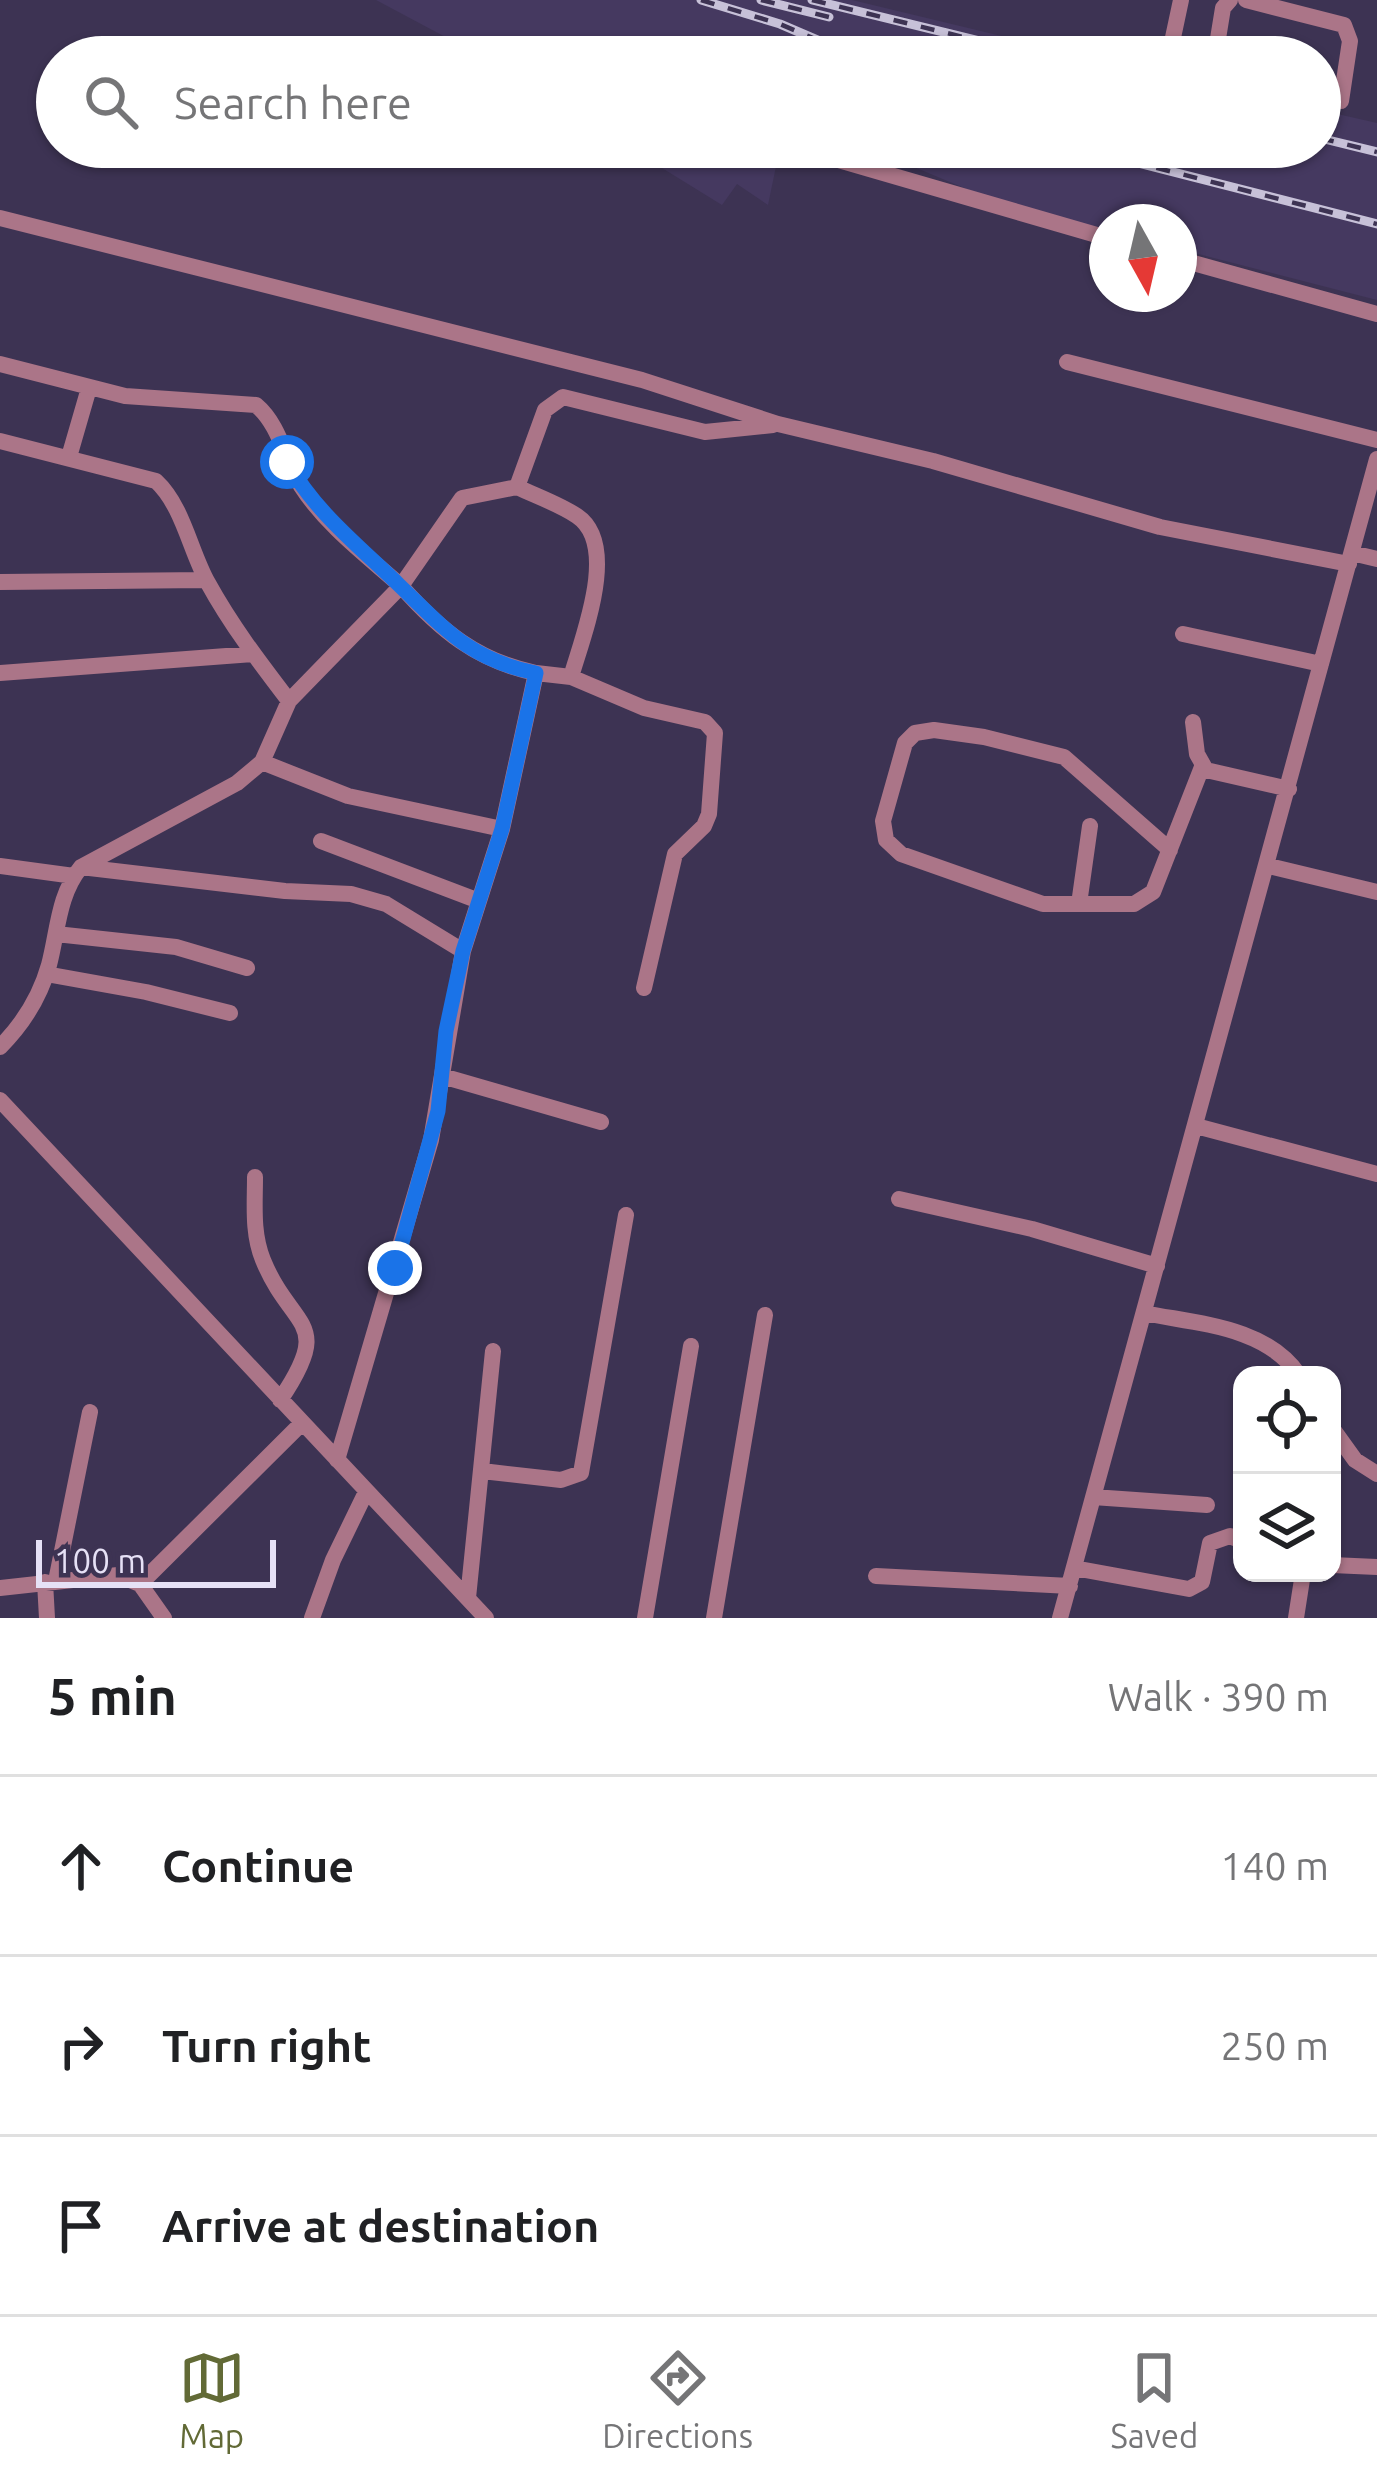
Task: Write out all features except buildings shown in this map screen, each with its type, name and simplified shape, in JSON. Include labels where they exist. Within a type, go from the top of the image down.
[{"type":"street","points":[[1173,36],[1180,0]]},
{"type":"street","points":[[1218,36],[1223,8],[1230,0]]},
{"type":"street","points":[[1246,0],[1344,25],[1350,41],[1341,100]]},
{"type":"street","points":[[866,168],[1089,233]]},
{"type":"street","points":[[0,218],[642,380],[778,424],[933,460],[1160,527],[1377,559]]},
{"type":"street","points":[[1197,264],[1377,314]]},
{"type":"street","points":[[1067,362],[1377,440]]},
{"type":"street","points":[[0,364],[89,388],[171,401],[256,405],[272,422],[287,462],[314,504],[450,636],[504,667],[571,677],[644,708],[705,722],[715,733],[709,814],[704,826],[676,854],[644,988]]},
{"type":"street","points":[[69,457],[89,388]]},
{"type":"street","points":[[517,487],[544,410],[562,397],[705,432],[778,424]]},
{"type":"street","points":[[0,441],[156,481],[171,500],[206,580],[289,701]]},
{"type":"street","points":[[1060,1618],[1377,458]]},
{"type":"street","points":[[0,1047],[30,1009],[46,974],[65,891],[77,871],[92,857],[237,783],[262,762],[289,701],[400,586],[456,502],[476,492],[517,487],[578,516],[586,525],[596,548],[592,598],[571,677]]},
{"type":"street","points":[[0,582],[206,580]]},
{"type":"street","points":[[1183,634],[1322,664]]},
{"type":"street","points":[[0,674],[253,654]]},
{"type":"street","points":[[337,1460],[430,1140],[463,951],[502,829],[536,673]]},
{"type":"street","points":[[1170,850],[1064,757],[934,730],[910,737],[883,821],[892,848],[1019,898],[1042,904],[1142,901],[1153,892],[1170,850],[1202,767],[1193,722]]},
{"type":"street","points":[[262,762],[348,796],[502,829]]},
{"type":"street","points":[[1202,767],[1288,789]]},
{"type":"street","points":[[1079,904],[1090,826]]},
{"type":"street","points":[[321,841],[479,901]]},
{"type":"street","points":[[0,866],[351,894],[386,904],[463,951]]},
{"type":"street","points":[[1269,866],[1377,892]]},
{"type":"street","points":[[56,934],[176,947],[247,968]]},
{"type":"street","points":[[46,974],[230,1013]]},
{"type":"street","points":[[442,1076],[602,1122]]},
{"type":"street","points":[[0,1100],[486,1618]]},
{"type":"street","points":[[1196,1126],[1377,1174]]},
{"type":"street","points":[[255,1177],[254,1231],[259,1248],[308,1341],[304,1364],[280,1400]]},
{"type":"street","points":[[899,1199],[1032,1229],[1157,1266]]},
{"type":"street","points":[[482,1471],[561,1480],[580,1473],[626,1215]]},
{"type":"street","points":[[1144,1313],[1254,1338],[1285,1356],[1292,1366]]},
{"type":"street","points":[[715,1618],[765,1315]]},
{"type":"street","points":[[645,1618],[691,1346]]},
{"type":"street","points":[[468,1598],[493,1351]]},
{"type":"street","points":[[47,1618],[51,1581],[90,1412]]},
{"type":"street","points":[[140,1584],[302,1423]]},
{"type":"street","points":[[1341,1441],[1355,1460],[1377,1474]]},
{"type":"street","points":[[312,1618],[366,1492]]},
{"type":"street","points":[[1093,1497],[1208,1505]]},
{"type":"street","points":[[875,1576],[1072,1577],[1189,1589],[1202,1582],[1210,1543],[1233,1537]]},
{"type":"street","points":[[1341,1565],[1377,1567]]},
{"type":"street","points":[[0,1588],[101,1574],[130,1578],[140,1584],[164,1618]]},
{"type":"street","points":[[1296,1618],[1302,1582]]},
{"type":"shaded area","points":[[376,0],[852,0],[1001,36],[444,36]]},
{"type":"shaded area","points":[[1341,115],[1377,123],[1377,300],[1197,254],[1197,204],[1089,204],[1089,226],[1005,205],[916,168],[1341,168]]},
{"type":"shaded area","points":[[662,168],[776,168],[768,205],[737,184],[722,205]]},
{"type":"railway","points":[[701,0],[808,36]]},
{"type":"railway","points":[[761,0],[829,17]]},
{"type":"railway","points":[[812,0],[959,36]]},
{"type":"railway","points":[[1341,143],[1377,152]]},
{"type":"railway","points":[[1157,168],[1377,224]]},
{"type":"route","points":[[287,462],[328,520],[450,636],[504,667],[536,673],[502,829],[463,951],[446,1031],[438,1111],[395,1268]]}]
